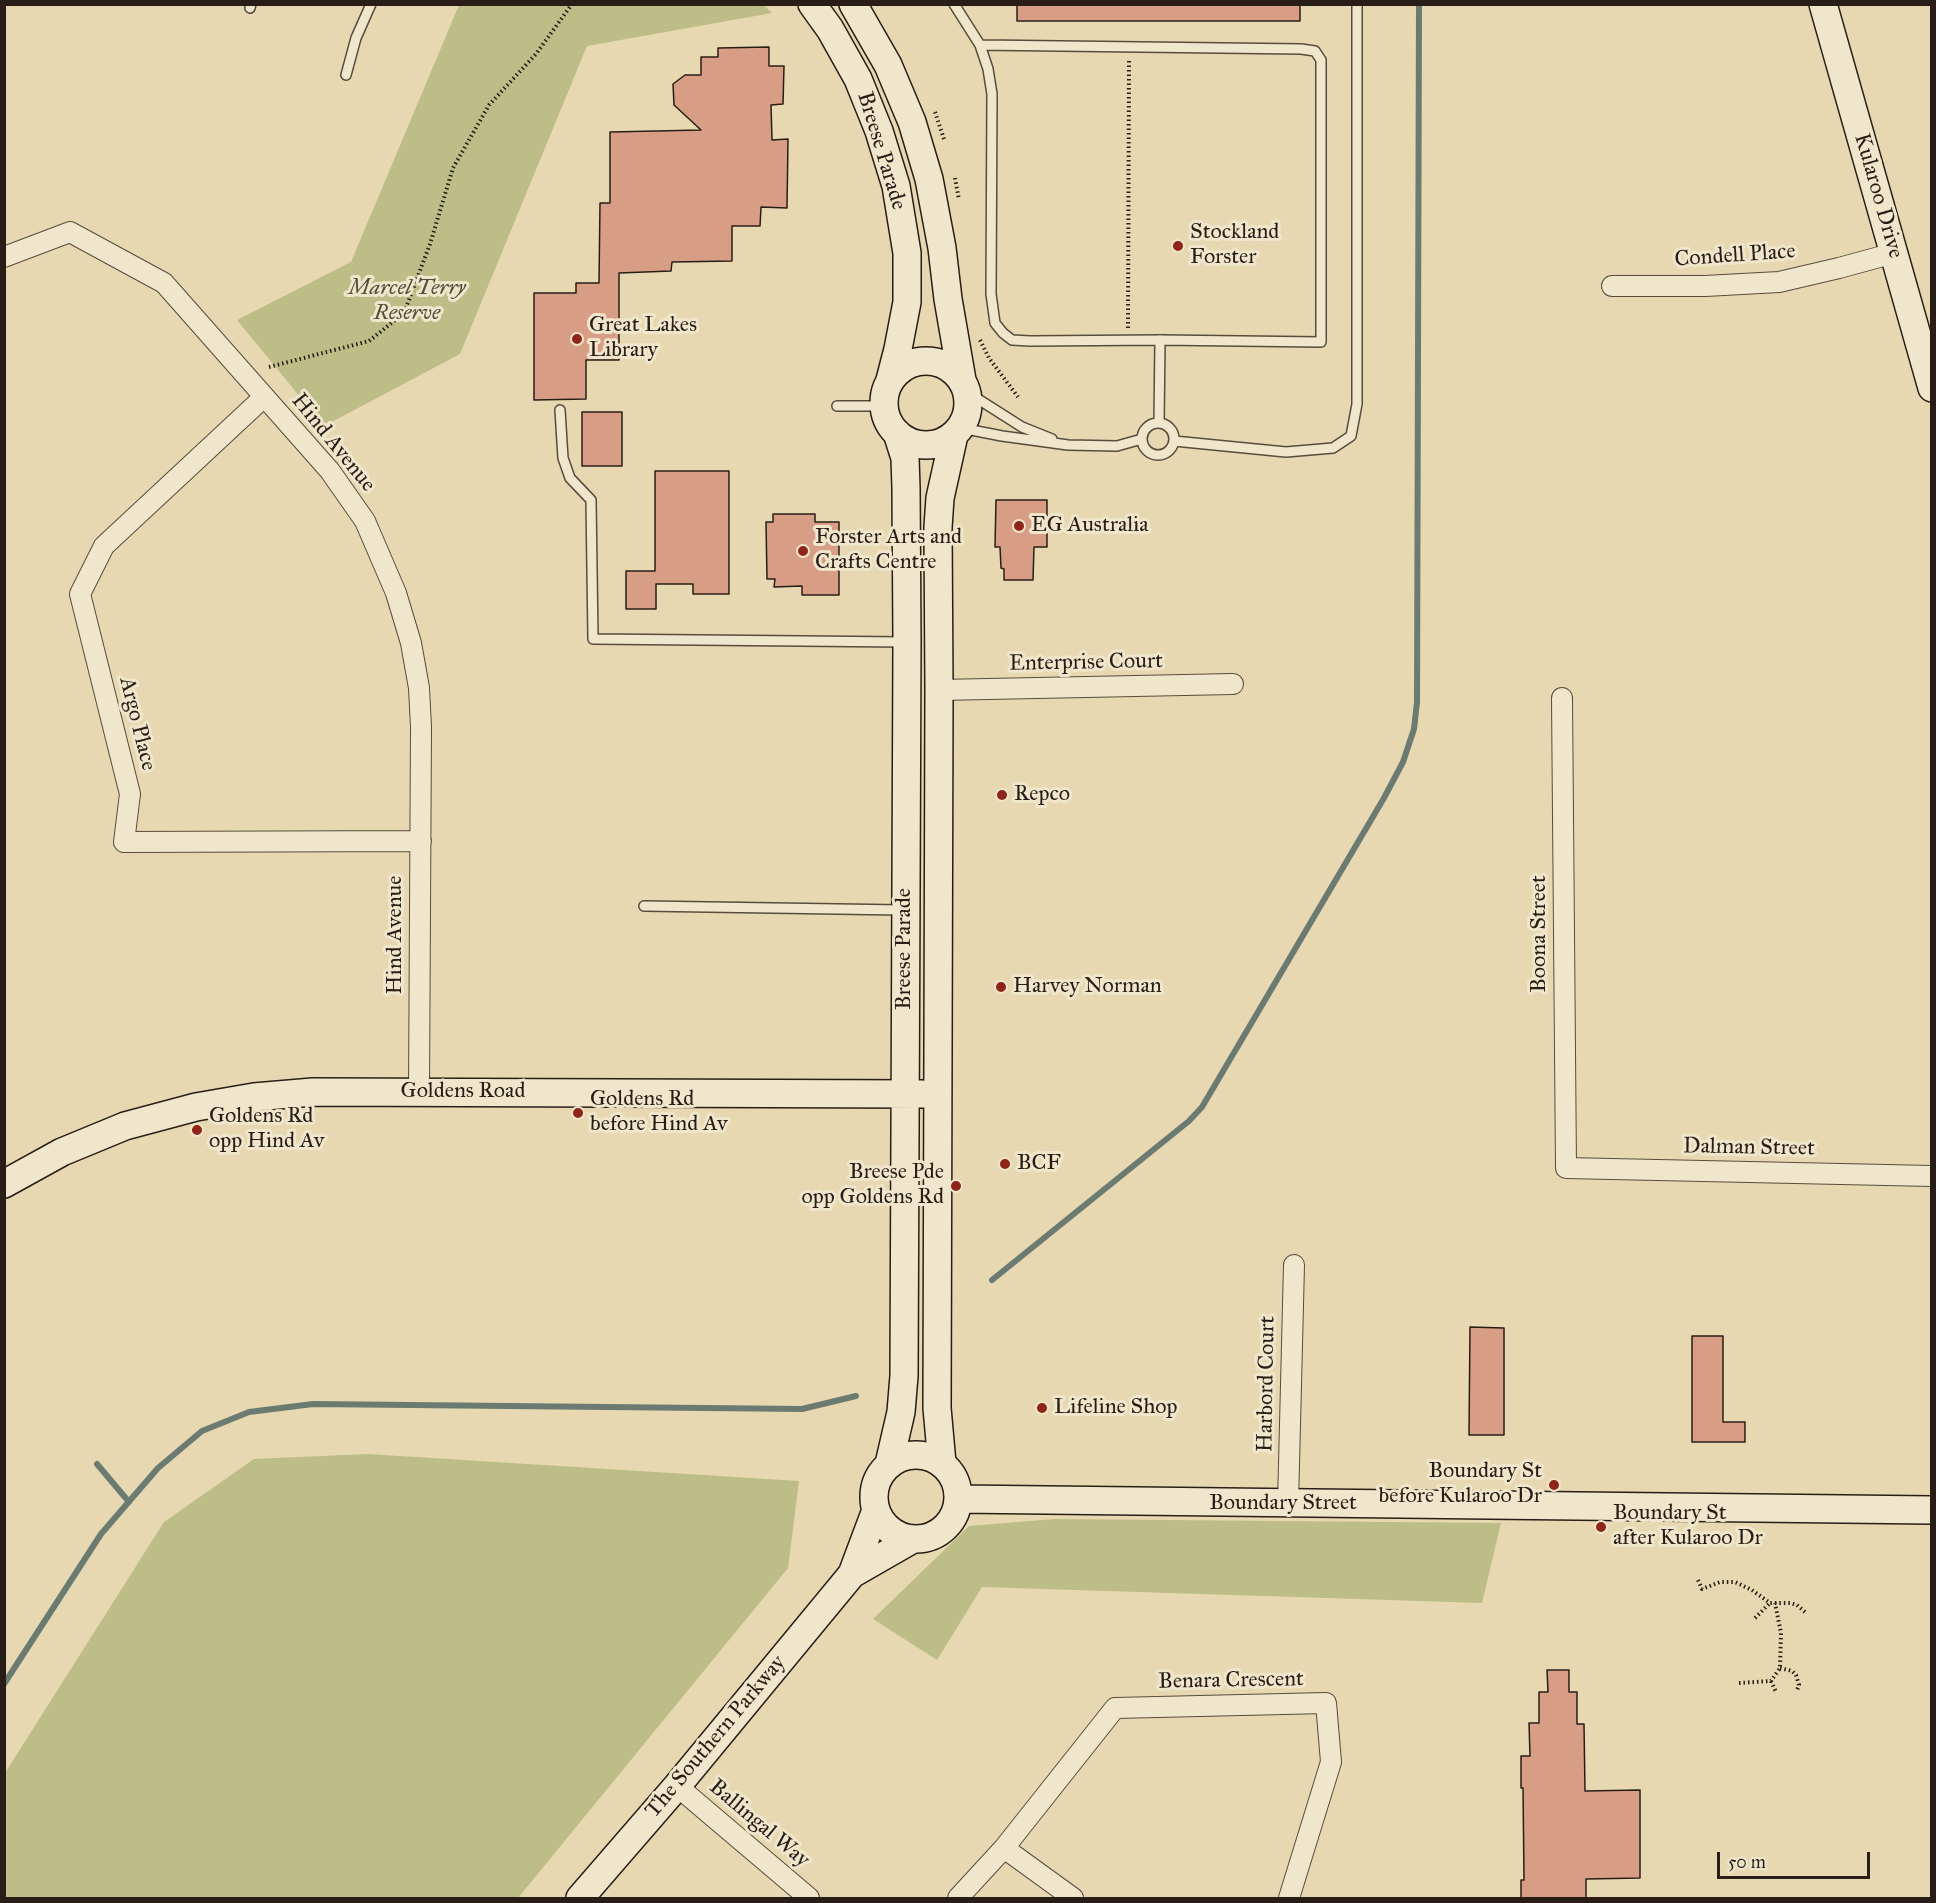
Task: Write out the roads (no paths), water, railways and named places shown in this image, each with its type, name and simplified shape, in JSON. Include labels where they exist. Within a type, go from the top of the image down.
[{"type":"main road","name":"Breese Parade","points":[[812,4],[830,29],[858,79],[879,131],[896,186],[907,253],[907,302],[890,380]]},
{"type":"main road","name":"Breese Parade","points":[[853,4],[888,65],[912,122],[929,179],[942,248],[948,299],[965,386]]},
{"type":"main road","name":"Kularoo Drive","points":[[1823,4],[1932,388]]},
{"type":"main road","points":[[926,360],[940,362],[952,369],[965,386],[969,404],[967,416],[958,431],[944,441],[926,445],[907,441],[890,426],[884,406],[885,393],[890,380],[899,370],[912,362],[926,360]]},
{"type":"main road","name":"Breese Parade","points":[[942,1463],[937,1408],[938,527],[940,498],[958,431]]},
{"type":"main road","name":"Breese Parade","points":[[889,1464],[901,1412],[904,1376],[907,642],[905,458],[897,433]]},
{"type":"main road","name":"Goldens Road","points":[[4,1184],[62,1152],[125,1126],[196,1107],[254,1097],[313,1092],[938,1095]]},
{"type":"main road","points":[[916,1454],[929,1456],[942,1463],[954,1479],[958,1499],[955,1512],[948,1524],[938,1533],[926,1538],[913,1539],[890,1530],[881,1521],[874,1500],[877,1480],[889,1464],[902,1457],[916,1454]]},
{"type":"main road","name":"Boundary Street","points":[[958,1499],[1932,1510]]},
{"type":"main road","name":"The Southern Parkway","points":[[580,1899],[852,1574],[876,1510]]},
{"type":"main road","name":"The Southern Parkway","points":[[852,1574],[913,1539]]},
{"type":"street","name":"Hind Avenue","points":[[4,257],[70,232],[164,283],[330,471],[365,521],[396,593],[411,643],[419,688],[421,727],[419,1092]]},
{"type":"street","name":"Condell Place","points":[[1612,286],[1705,286],[1779,282],[1894,252]]},
{"type":"street","name":"Argo Place","points":[[264,398],[104,546],[80,594],[130,794],[124,842],[420,841]]},
{"type":"street","name":"Enterprise Court","points":[[939,690],[1233,684]]},
{"type":"street","name":"Boona Street","points":[[1562,699],[1566,1168]]},
{"type":"street","name":"Dalman Street","points":[[1566,1168],[1932,1176]]},
{"type":"street","name":"Harbord Court","points":[[1288,1504],[1294,1265]]},
{"type":"street","name":"Benara Crescent","points":[[1004,1848],[1115,1708],[1326,1703],[1331,1762],[1289,1899]]},
{"type":"street","name":"Ballingal Way","points":[[677,1785],[810,1899]]},
{"type":"street","points":[[958,1899],[1004,1848],[1073,1899]]},
{"type":"lane","points":[[346,75],[357,38],[371,4]]},
{"type":"lane","points":[[954,4],[980,45],[988,69],[992,94],[991,294],[995,323],[1003,333],[1012,340],[1321,342],[1321,60],[1319,54],[1315,51],[1301,49],[980,45]]},
{"type":"lane","points":[[964,4],[964,22]]},
{"type":"lane","points":[[1174,441],[1286,452],[1333,448],[1351,436],[1357,404],[1357,4]]},
{"type":"lane","points":[[1160,340],[1160,423]]},
{"type":"lane","points":[[965,386],[1022,427],[1068,445]]},
{"type":"lane","points":[[837,406],[884,406]]},
{"type":"lane","points":[[560,410],[563,458],[570,478],[591,500],[593,639],[907,642]]},
{"type":"lane","points":[[1160,423],[1165,424],[1172,431],[1174,441],[1165,453],[1155,455],[1146,449],[1142,439],[1149,425],[1160,423]]},
{"type":"lane","points":[[958,431],[1068,445],[1117,446],[1142,439]]},
{"type":"lane","points":[[644,906],[906,910]]},
{"type":"waterway","points":[[992,1280],[1189,1121],[1202,1107],[1403,762],[1414,729],[1417,702],[1419,4]]},
{"type":"waterway","points":[[4,1684],[101,1534],[158,1468],[202,1431],[249,1412],[313,1404],[802,1409],[856,1396]]},
{"type":"waterway","points":[[97,1464],[129,1502]]},
{"type":"place","name":"Stockland Forster","points":[[1178,246]]},
{"type":"place","name":"Great Lakes Library","points":[[577,339]]},
{"type":"place","name":"EG Australia","points":[[1019,526]]},
{"type":"place","name":"Forster Arts and Crafts Centre","points":[[803,551]]},
{"type":"place","name":"Repco","points":[[1002,795]]},
{"type":"place","name":"Harvey Norman","points":[[1001,987]]},
{"type":"place","name":"Goldens Rd before Hind Av","points":[[578,1113]]},
{"type":"place","name":"Goldens Rd opp Hind Av","points":[[197,1130]]},
{"type":"place","name":"BCF","points":[[1005,1164]]},
{"type":"place","name":"Breese Pde opp Goldens Rd","points":[[956,1186]]},
{"type":"place","name":"Lifeline Shop","points":[[1042,1408]]},
{"type":"place","name":"Boundary St before Kularoo Dr","points":[[1554,1485]]},
{"type":"place","name":"Boundary St after Kularoo Dr","points":[[1601,1527]]},
{"type":"park label","name":"Marcel Terry Reserve","points":[[407,302]]}]
